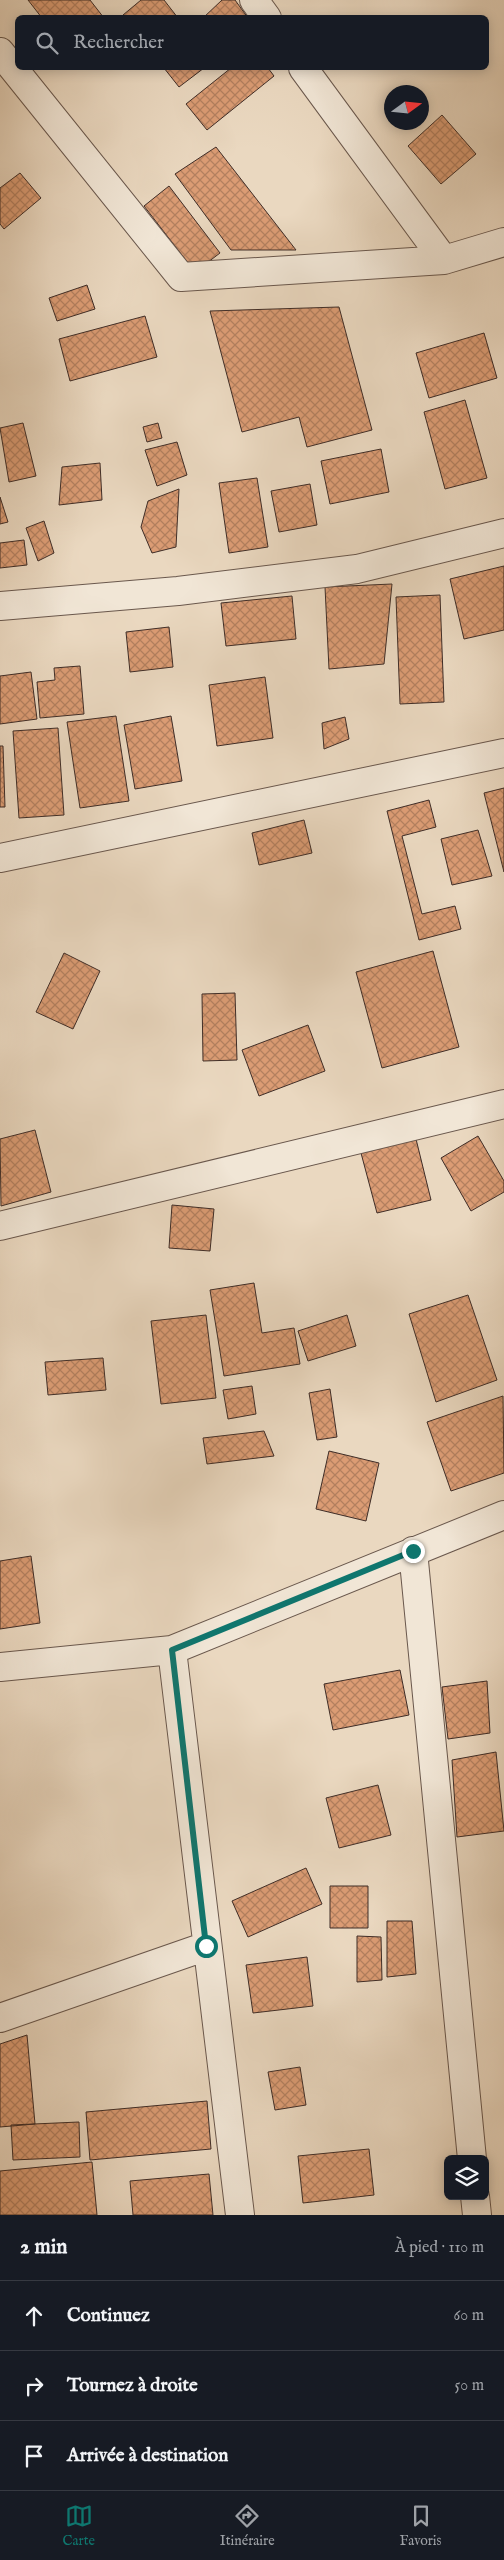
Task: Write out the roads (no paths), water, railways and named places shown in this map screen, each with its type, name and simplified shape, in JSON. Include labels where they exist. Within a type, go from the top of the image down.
[{"type":"street","points":[[254,0],[265,15]]},
{"type":"street","points":[[0,52],[181,277],[444,260],[504,242]]},
{"type":"street","points":[[304,70],[444,260]]},
{"type":"street","points":[[0,606],[178,591],[357,569],[504,533]]},
{"type":"street","points":[[0,858],[504,754]]},
{"type":"street","points":[[0,1226],[504,1104]]},
{"type":"street","points":[[0,1667],[172,1650],[504,1515]]},
{"type":"street","points":[[413,1551],[472,2155]]},
{"type":"street","points":[[172,1650],[206,1946],[240,2215]]},
{"type":"street","points":[[0,2018],[206,1946]]},
{"type":"street","points":[[475,2200],[477,2215]]}]
